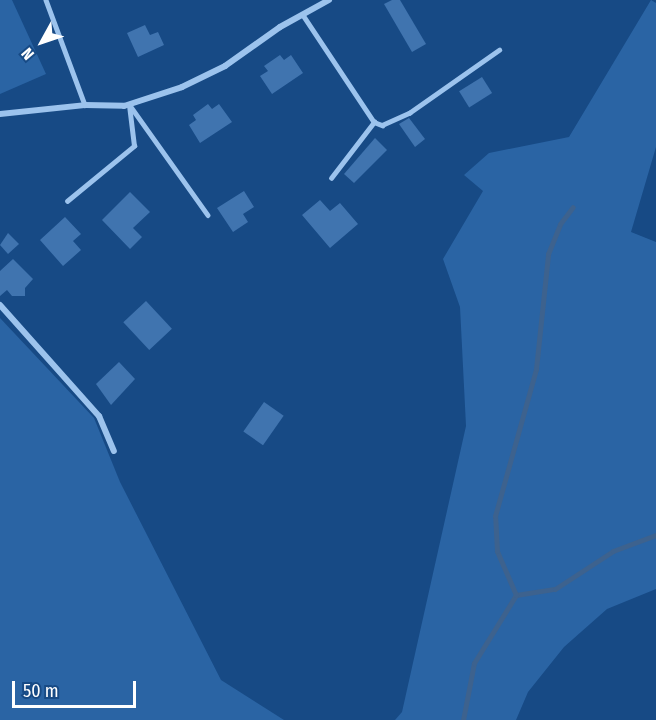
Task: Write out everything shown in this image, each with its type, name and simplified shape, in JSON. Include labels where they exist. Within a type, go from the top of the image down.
[{"type":"street","points":[[0,114],[85,105],[129,105],[182,87],[225,66],[330,0]]},
{"type":"street","points":[[0,305],[99,416],[114,451]]},
{"type":"lane","points":[[46,0],[85,105]]},
{"type":"lane","points":[[303,15],[374,122],[382,126],[409,113],[499,50]]},
{"type":"lane","points":[[67,201],[122,160],[134,146],[129,105]]},
{"type":"lane","points":[[129,105],[208,215]]},
{"type":"lane","points":[[331,178],[374,122]]},
{"type":"shaded area","points":[[0,0],[12,0],[46,74],[0,94]]},
{"type":"shaded area","points":[[651,0],[656,3],[656,147],[631,232],[656,242],[656,589],[607,609],[564,647],[528,692],[516,720],[395,720],[402,712],[466,426],[460,307],[443,259],[483,191],[464,175],[489,153],[569,137]]},
{"type":"shaded area","points":[[0,318],[94,418],[120,482],[221,680],[284,720],[0,720]]},
{"type":"building","points":[[392,0],[400,0],[426,44],[412,52],[384,4]]},
{"type":"building","points":[[145,25],[150,35],[158,32],[164,45],[138,57],[127,33]]},
{"type":"building","points":[[280,55],[284,60],[291,55],[303,73],[272,94],[260,76],[268,71],[264,66]]},
{"type":"building","points":[[482,77],[492,93],[469,107],[459,91]]},
{"type":"building","points":[[208,104],[212,109],[219,104],[232,122],[200,143],[189,125],[196,120],[193,115]]},
{"type":"building","points":[[409,118],[425,139],[415,147],[399,124]]},
{"type":"building","points":[[375,138],[387,150],[354,183],[344,174]]},
{"type":"building","points":[[244,191],[254,207],[243,214],[248,222],[233,232],[217,208]]},
{"type":"building","points":[[130,192],[150,212],[133,228],[142,237],[130,249],[102,220]]},
{"type":"building","points":[[320,200],[330,211],[340,203],[358,224],[330,248],[302,215]]},
{"type":"building","points":[[65,217],[81,234],[73,241],[81,250],[63,266],[40,240]]},
{"type":"building","points":[[8,233],[19,244],[8,254],[0,245]]},
{"type":"building","points":[[13,259],[33,279],[25,288],[25,296],[12,296],[7,290],[0,296],[0,271]]},
{"type":"building","points":[[146,301],[172,329],[149,350],[123,322]]},
{"type":"building","points":[[119,362],[135,379],[111,405],[96,384]]},
{"type":"building","points":[[264,402],[284,416],[263,445],[243,431]]},
{"type":"waterway","points":[[463,720],[474,663],[516,595],[497,551],[495,516],[536,369],[548,254],[560,224],[573,207]]},
{"type":"waterway","points":[[516,595],[555,589],[613,551],[656,535]]}]
